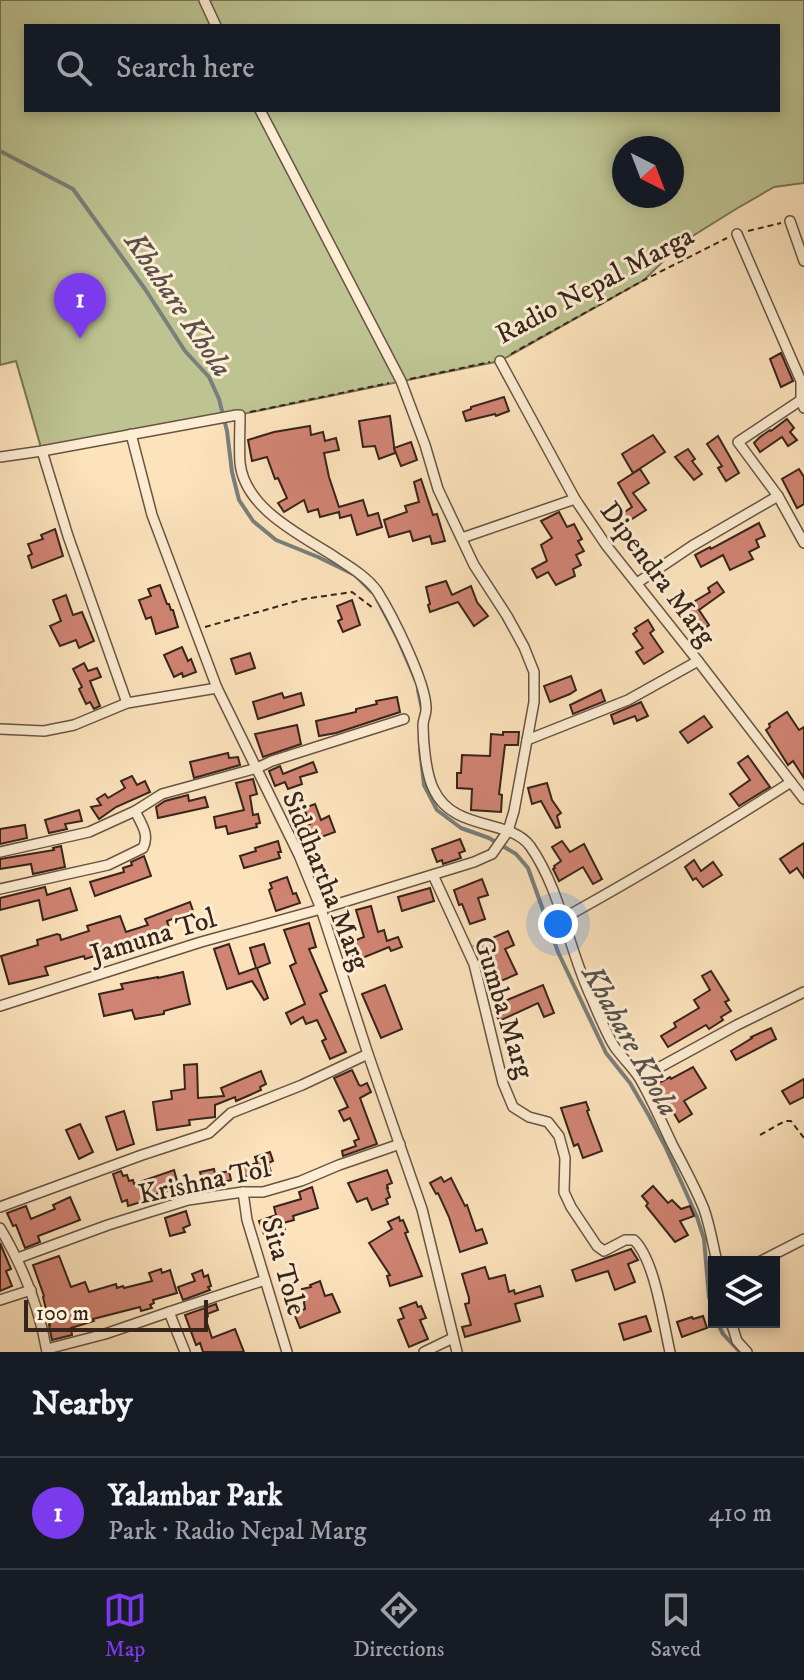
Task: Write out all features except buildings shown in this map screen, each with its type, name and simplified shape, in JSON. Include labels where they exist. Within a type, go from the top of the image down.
[{"type":"street","points":[[204,0],[215,24]]},
{"type":"street","points":[[261,112],[401,381],[438,489],[474,565],[507,616],[534,672],[534,702],[514,811],[506,834]]},
{"type":"street","points":[[790,221],[804,261]]},
{"type":"street","points":[[737,234],[801,381],[802,404],[738,442],[778,496],[804,543]]},
{"type":"street","name":"Dipendra Marg","points":[[500,361],[575,499],[606,545],[804,797]]},
{"type":"street","points":[[0,457],[238,415],[240,465],[254,496],[284,526],[361,574],[375,588],[391,617],[423,689],[427,709],[423,722],[429,774],[434,790],[445,807],[528,844],[556,899],[589,994],[614,1046],[640,1078],[705,1211],[716,1256]]},
{"type":"street","name":"Siddhartha Marg","points":[[131,434],[152,515],[217,688],[299,855],[321,909],[422,1209],[457,1352]]},
{"type":"street","points":[[42,451],[68,536],[127,703]]},
{"type":"street","points":[[637,583],[692,546],[778,496]]},
{"type":"street","points":[[462,538],[575,499]]},
{"type":"street","points":[[527,740],[628,700],[698,661]]},
{"type":"street","points":[[0,729],[44,731],[74,725],[127,703],[217,688]]},
{"type":"street","points":[[0,852],[89,832],[135,811],[162,794],[257,768],[404,719]]},
{"type":"street","points":[[562,919],[641,875],[791,782]]},
{"type":"street","points":[[0,889],[108,865],[143,848],[146,833],[135,811]]},
{"type":"street","name":"Jamuna Tol","points":[[0,1006],[201,942],[474,862],[492,854],[506,834]]},
{"type":"street","name":"Gumba Marg","points":[[433,875],[474,964],[503,1083],[513,1107],[529,1117],[548,1122],[559,1136],[565,1158],[564,1192],[597,1246],[604,1251],[625,1240],[634,1240],[640,1246],[649,1263],[670,1352]]},
{"type":"street","points":[[640,1078],[804,992]]},
{"type":"street","points":[[0,1207],[209,1133],[231,1113],[368,1054]]},
{"type":"street","name":"Krishna Tol","points":[[18,1258],[188,1200],[263,1192],[301,1181],[400,1144]]},
{"type":"street","name":"Sita Tole","points":[[243,1192],[247,1220],[287,1352]]},
{"type":"street","points":[[0,1228],[18,1258],[31,1290],[47,1350],[105,1334],[265,1280]]},
{"type":"street","points":[[771,1256],[804,1239]]},
{"type":"street","points":[[0,1300],[31,1290]]},
{"type":"street","points":[[169,1312],[185,1352]]},
{"type":"street","points":[[733,1328],[737,1341],[747,1352]]},
{"type":"street","points":[[424,1352],[453,1338]]},
{"type":"path","name":"Radio Nepal Marga","points":[[238,415],[500,361],[644,280],[737,234],[790,221]]},
{"type":"path","points":[[196,629],[304,599],[352,592],[387,619],[391,617]]},
{"type":"path","points":[[760,1135],[785,1121],[791,1121],[804,1138]]},
{"type":"green space","points":[[0,0],[804,0],[804,183],[774,187],[736,209],[683,242],[644,280],[500,361],[214,420],[42,451],[16,361],[0,365]]},
{"type":"waterway","name":"Khahare Khola","points":[[0,151],[73,189],[185,351],[209,377],[219,399],[227,431],[239,500],[253,521],[276,540],[355,575],[372,592]]},
{"type":"waterway","name":"Khahare Khola","points":[[377,599],[416,681]]},
{"type":"waterway","name":"Khahare Khola","points":[[418,690],[422,709]]},
{"type":"waterway","name":"Khahare Khola","points":[[420,749],[424,785],[437,810],[461,828],[489,838],[516,854],[528,868],[558,952],[606,1053],[630,1083],[648,1114],[697,1217],[704,1239],[708,1285]]},
{"type":"waterway","name":"Khahare Khola","points":[[720,1328],[740,1352]]},
{"type":"place","name":"Yalambar Park","points":[[80,339]]}]
